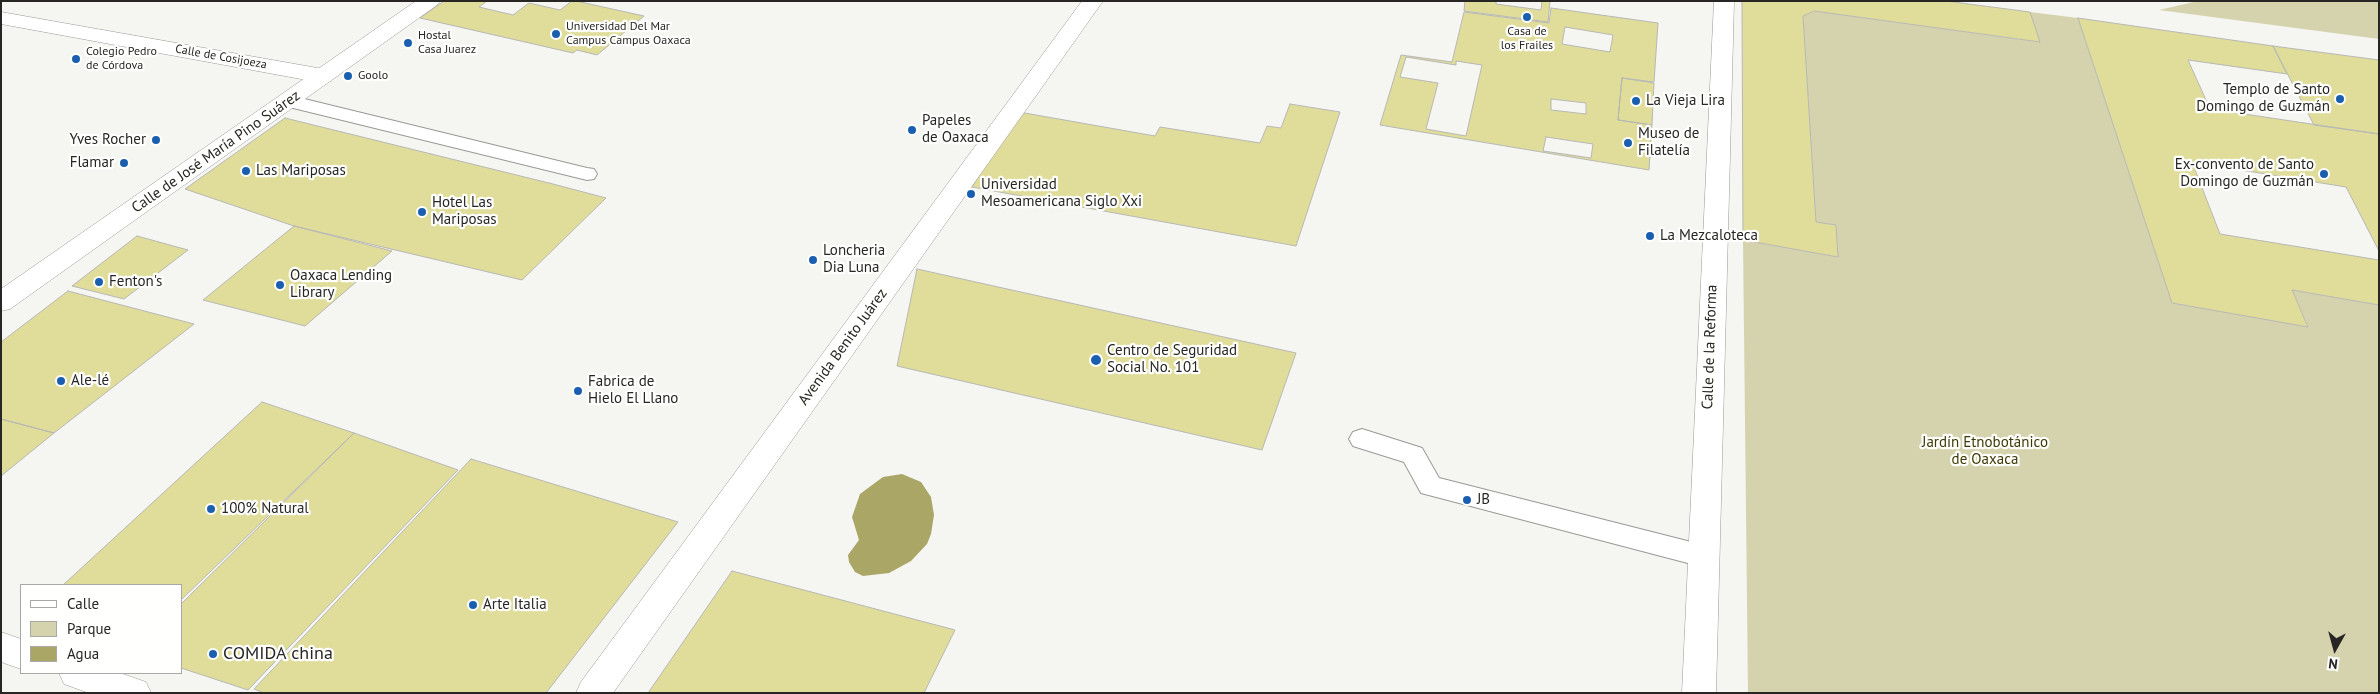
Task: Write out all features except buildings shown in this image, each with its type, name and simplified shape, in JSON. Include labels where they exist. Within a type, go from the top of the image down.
[{"type":"main road","name":"Calle de José María Pino Suárez","points":[[1,302],[430,1]]},
{"type":"main road","name":"Avenida Benito Juárez","points":[[593,693],[1093,1]]},
{"type":"main road","name":"Calle de la Reforma","points":[[1699,693],[1724,1]]},
{"type":"main road","name":"Calle de Cosijoeza","points":[[1,18],[324,76]]},
{"type":"main road","points":[[1,647],[20,654]]},
{"type":"main road","points":[[79,674],[134,693]]},
{"type":"lane","points":[[288,101],[587,174]]},
{"type":"lane","points":[[1362,439],[1413,455],[1430,486],[1703,556]]},
{"type":"green space","points":[[2198,1],[2379,1],[2379,39],[2159,10]]},
{"type":"green space","name":"Jardín Etnobotánico de Oaxaca","points":[[1814,11],[2039,42],[2030,12],[2078,18],[2172,303],[2308,326],[2292,290],[2379,305],[2379,693],[1748,693],[1743,240],[1838,257],[1836,225],[1816,222],[1803,16]]},
{"type":"water","points":[[902,474],[921,482],[931,497],[934,515],[931,534],[927,544],[911,561],[889,573],[863,576],[855,572],[849,562],[848,555],[859,540],[852,517],[860,494],[883,477]]},
{"type":"place","name":"Casa de los Frailes","points":[[1527,17]]},
{"type":"place","name":"Universidad Del Mar Campus Campus Oaxaca","points":[[556,34]]},
{"type":"place","name":"Hostal Casa Juarez","points":[[408,43]]},
{"type":"place","name":"Colegio Pedro de Córdova","points":[[76,59]]},
{"type":"place","name":"Goolo","points":[[348,76]]},
{"type":"place","name":"Templo de Santo Domingo de Guzmán","points":[[2340,99]]},
{"type":"place","name":"La Vieja Lira","points":[[1636,101]]},
{"type":"place","name":"Papeles de Oaxaca","points":[[912,130]]},
{"type":"place","name":"Yves Rocher","points":[[156,140]]},
{"type":"place","name":"Museo de Filatelía","points":[[1628,143]]},
{"type":"place","name":"Flamar","points":[[124,163]]},
{"type":"place","name":"Las Mariposas","points":[[246,171]]},
{"type":"place","name":"Ex-convento de Santo Domingo de Guzmán","points":[[2324,174]]},
{"type":"place","name":"Universidad Mesoamericana Siglo Xxi","points":[[971,194]]},
{"type":"place","name":"Hotel Las Mariposas","points":[[422,212]]},
{"type":"place","name":"La Mezcaloteca","points":[[1650,236]]},
{"type":"place","name":"Loncheria Dia Luna","points":[[813,260]]},
{"type":"place","name":"Fenton's","points":[[99,282]]},
{"type":"place","name":"Oaxaca Lending Library","points":[[280,285]]},
{"type":"place","name":"Centro de Seguridad Social No. 101","points":[[1096,360]]},
{"type":"place","name":"Ale-lé","points":[[61,381]]},
{"type":"place","name":"Fabrica de Hielo El Llano","points":[[578,391]]},
{"type":"place","name":"JB","points":[[1467,500]]},
{"type":"place","name":"100% Natural","points":[[211,509]]},
{"type":"place","name":"Arte Italia","points":[[473,605]]},
{"type":"place","name":"COMIDA china","points":[[213,654]]}]
